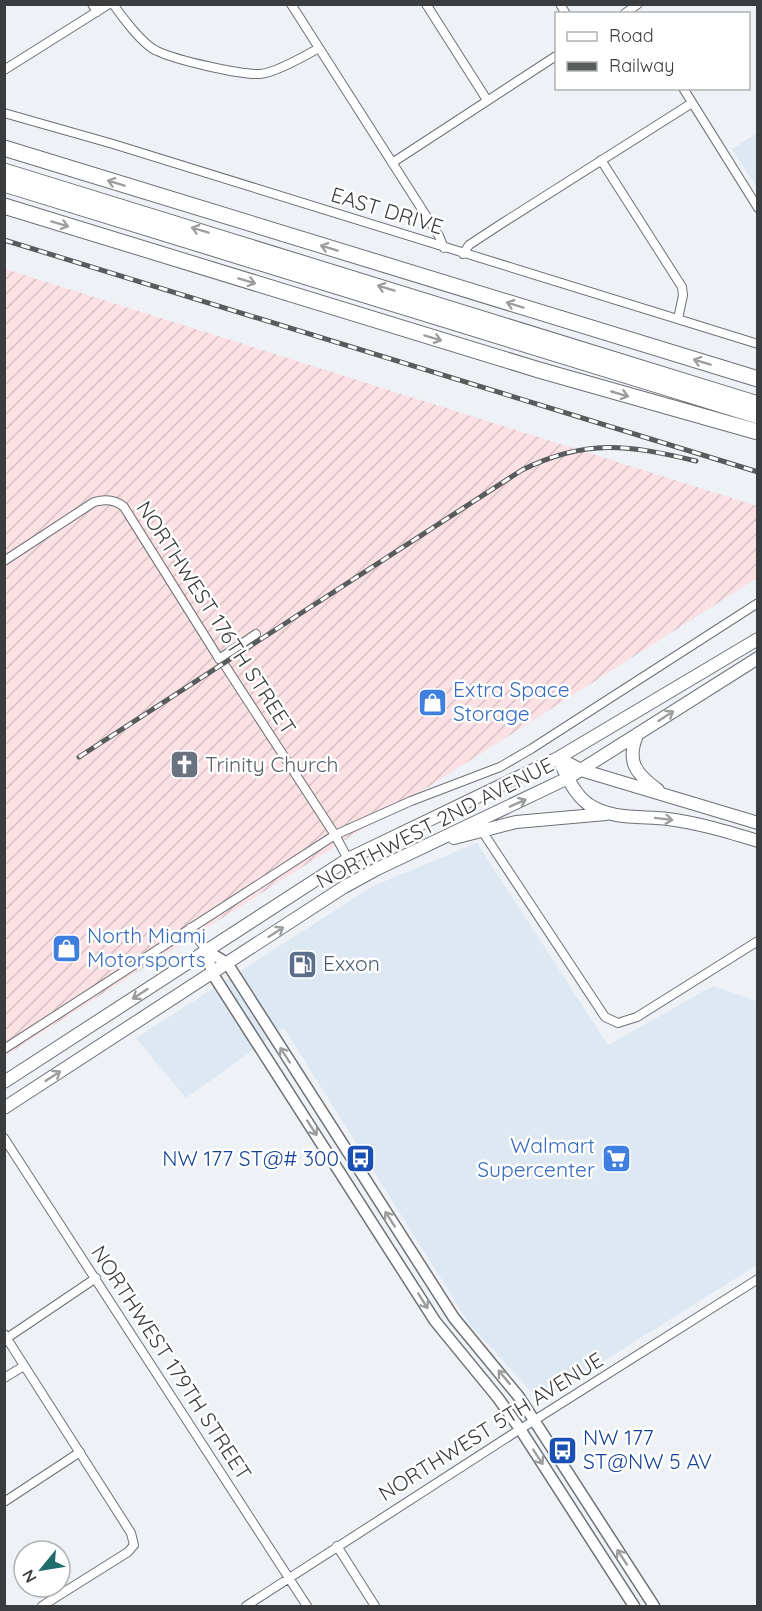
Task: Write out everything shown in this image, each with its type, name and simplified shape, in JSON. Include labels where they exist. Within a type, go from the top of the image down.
[{"type":"highway","points":[[4,148],[758,379]]},
{"type":"highway","points":[[4,171],[681,386],[758,416]]},
{"type":"highway","points":[[4,184],[681,386],[758,404]]},
{"type":"highway","points":[[4,206],[539,370],[758,432]]},
{"type":"main road","name":"NORTHWEST 2ND AVENUE","points":[[4,1082],[348,859],[558,758],[758,639]]},
{"type":"main road","name":"NORTHWEST 2ND AVENUE","points":[[4,1108],[344,887],[568,778],[758,658]]},
{"type":"main road","points":[[637,735],[632,752],[634,767],[644,780],[664,794]]},
{"type":"main road","points":[[558,758],[581,770],[636,788],[664,794],[758,823]]},
{"type":"main road","points":[[558,758],[581,797],[606,814]]},
{"type":"main road","points":[[427,845],[531,820],[606,814],[669,819],[719,829],[758,841]]},
{"type":"street","points":[[4,69],[94,8],[111,4],[127,24],[155,51],[215,68],[261,74],[297,60],[319,48]]},
{"type":"street","points":[[291,4],[439,236],[444,248]]},
{"type":"street","points":[[426,4],[487,100]]},
{"type":"street","points":[[392,163],[555,57]]},
{"type":"street","points":[[684,90],[758,208]]},
{"type":"street","points":[[463,254],[469,245],[692,103]]},
{"type":"street","name":"EAST DRIVE","points":[[4,113],[124,148],[758,345]]},
{"type":"street","points":[[601,160],[682,287],[683,295],[678,319]]},
{"type":"street","name":"NORTHWEST 176TH STREET","points":[[4,561],[94,502],[104,499],[119,503],[124,507],[219,659],[335,835],[348,859]]},
{"type":"street","name":"NORTHWEST 2ND AVENUE","points":[[4,1049],[335,835],[411,801],[500,767],[758,603]]},
{"type":"street","points":[[219,659],[256,634]]},
{"type":"street","points":[[482,831],[605,1017],[618,1023],[637,1017],[758,941]]},
{"type":"street","points":[[190,928],[207,951],[226,963],[454,1318],[465,1334],[510,1384],[654,1606]]},
{"type":"street","points":[[207,951],[212,973],[435,1321],[498,1398],[520,1429],[634,1606]]},
{"type":"street","name":"NORTHWEST 179TH STREET","points":[[4,1138],[307,1606]]},
{"type":"street","points":[[42,1606],[128,1552],[134,1545],[131,1533],[6,1336],[96,1278]]},
{"type":"street","name":"NORTHWEST 5TH AVENUE","points":[[246,1606],[534,1420],[758,1280]]},
{"type":"street","points":[[4,1378],[24,1365]]},
{"type":"street","points":[[4,1502],[80,1452]]},
{"type":"street","points":[[337,1546],[375,1606]]},
{"type":"shaded area","points":[[757,133],[757,188],[732,149]]},
{"type":"shaded area","points":[[5,269],[757,506],[757,578],[5,1056]]},
{"type":"shaded area","points":[[477,843],[608,1045],[713,986],[757,1001],[757,1265],[540,1401],[470,1325],[284,1028],[186,1098],[136,1038],[373,886]]},
{"type":"railway","points":[[4,240],[758,472]]},
{"type":"railway","points":[[79,757],[522,470],[545,460],[588,449],[629,448],[696,461]]},
{"type":"place","name":"Extra Space Storage","points":[[432,702]]},
{"type":"place","name":"Trinity Church","points":[[184,765]]},
{"type":"place","name":"North Miami Motorsports","points":[[66,948]]},
{"type":"place","name":"Exxon","points":[[302,964]]},
{"type":"place","name":"Walmart Supercenter","points":[[616,1158]]},
{"type":"place","name":"NW 177 ST@# 300","points":[[360,1159]]},
{"type":"place","name":"NW 177 ST@NW 5 AV","points":[[562,1450]]}]
